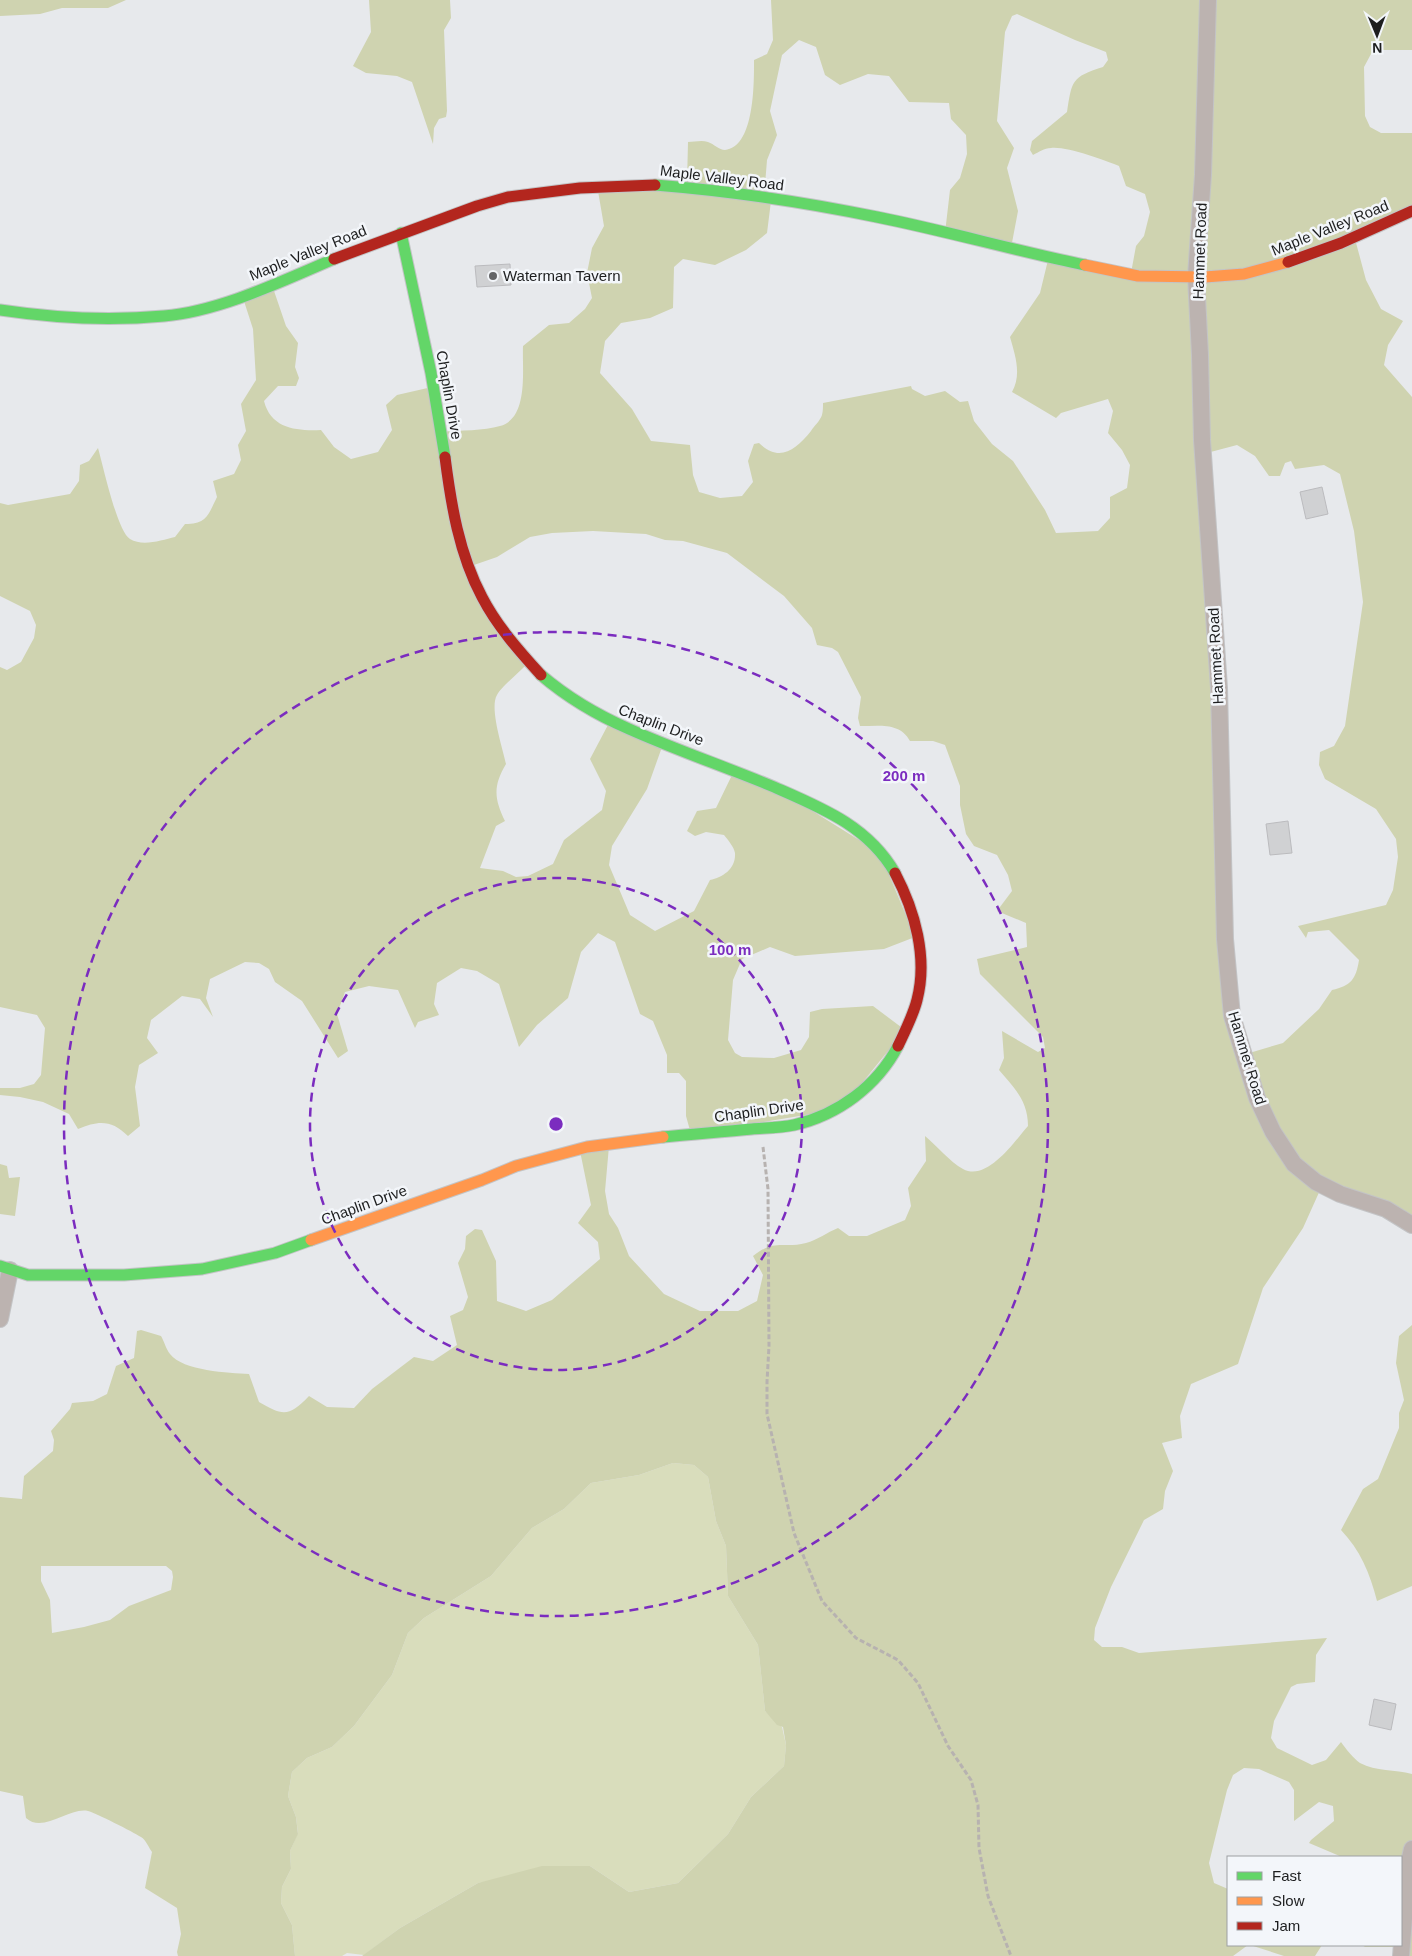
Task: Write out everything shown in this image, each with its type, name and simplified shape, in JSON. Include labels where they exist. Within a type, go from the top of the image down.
[{"type":"street","name":"Hammet Road","points":[[1208,0],[1203,174],[1196,276],[1202,440],[1219,688],[1224,939],[1232,1016],[1257,1098],[1273,1132],[1294,1164],[1316,1182],[1340,1194],[1386,1209],[1412,1225]]},
{"type":"street","name":"Maple Valley Road","points":[[0,310],[27,314],[104,318],[165,316],[234,299],[275,284],[347,253],[508,197],[580,188],[653,185],[707,189],[771,198],[878,217],[1138,276],[1244,274],[1276,267],[1341,243],[1412,210]]},
{"type":"street","name":"Chaplin Drive","points":[[5,1268],[28,1275],[124,1275],[202,1269],[275,1253],[398,1208],[482,1180],[516,1166],[550,1156],[587,1147],[664,1137],[760,1129],[814,1119],[840,1108],[872,1084],[891,1058],[906,1032],[918,1000],[920,970],[918,939],[910,906],[897,873],[876,846],[857,828],[833,814],[768,784],[704,758],[646,738],[608,721],[581,705],[550,682],[524,657],[481,595],[453,508],[435,393],[401,233]]},
{"type":"street","points":[[0,1319],[5,1268]]},
{"type":"street","points":[[1402,1943],[1408,1868],[1412,1849]]},
{"type":"path","points":[[760,1129],[768,1189],[769,1346],[767,1414],[794,1532],[822,1601],[856,1638],[898,1660],[918,1683],[948,1746],[971,1780],[978,1805],[979,1848],[988,1896],[1011,1956]]},
{"type":"green space","points":[[0,0],[126,0],[108,8],[62,8],[40,14],[0,16]]},
{"type":"green space","points":[[369,0],[450,0],[451,18],[444,30],[447,111],[446,117],[439,119],[434,128],[433,144],[412,82],[397,76],[366,73],[353,66],[371,32]]},
{"type":"green space","points":[[771,0],[1412,0],[1412,50],[1377,50],[1371,54],[1364,67],[1365,116],[1370,127],[1381,133],[1412,133],[1412,211],[1355,239],[1366,280],[1381,309],[1403,321],[1388,345],[1384,365],[1412,397],[1412,1223],[1321,1188],[1303,1228],[1263,1288],[1238,1364],[1191,1384],[1180,1416],[1182,1438],[1162,1443],[1173,1471],[1165,1491],[1163,1509],[1144,1520],[1111,1587],[1095,1628],[1094,1640],[1102,1647],[1122,1647],[1139,1653],[1327,1638],[1316,1655],[1315,1682],[1297,1684],[1291,1687],[1274,1721],[1271,1738],[1277,1748],[1312,1765],[1326,1760],[1341,1742],[1355,1759],[1366,1766],[1412,1774],[1412,1956],[1402,1956],[1399,1947],[1364,1946],[1402,1946],[1402,1856],[1340,1856],[1309,1843],[1334,1821],[1333,1806],[1319,1802],[1294,1821],[1294,1790],[1289,1782],[1259,1769],[1244,1768],[1233,1775],[1227,1790],[1209,1863],[1214,1883],[1227,1889],[1227,1946],[1247,1946],[1233,1956],[362,1956],[400,1928],[478,1883],[542,1866],[590,1866],[629,1892],[678,1883],[728,1834],[751,1797],[784,1766],[786,1745],[783,1727],[777,1725],[765,1711],[758,1645],[728,1596],[726,1546],[716,1521],[708,1477],[694,1465],[673,1463],[639,1475],[591,1483],[564,1509],[532,1528],[491,1576],[424,1618],[408,1633],[392,1675],[354,1726],[332,1747],[307,1758],[292,1772],[288,1796],[296,1817],[298,1834],[290,1851],[291,1869],[282,1887],[281,1903],[292,1925],[295,1956],[178,1956],[177,1952],[181,1934],[177,1908],[145,1888],[152,1852],[143,1838],[88,1811],[73,1813],[48,1822],[33,1822],[26,1818],[23,1796],[0,1791],[0,1497],[22,1499],[24,1476],[53,1451],[54,1440],[51,1431],[70,1409],[72,1403],[93,1401],[107,1394],[116,1366],[134,1358],[137,1331],[141,1330],[161,1336],[167,1350],[176,1360],[195,1368],[249,1374],[259,1402],[274,1410],[280,1412],[291,1411],[309,1396],[327,1407],[354,1408],[372,1389],[414,1357],[433,1361],[457,1345],[450,1316],[463,1310],[468,1297],[458,1263],[465,1249],[466,1236],[475,1229],[482,1230],[496,1261],[497,1301],[526,1311],[552,1300],[600,1259],[598,1242],[578,1223],[591,1205],[580,1151],[609,1146],[605,1191],[609,1214],[618,1228],[629,1256],[664,1294],[700,1311],[738,1311],[757,1301],[763,1275],[753,1256],[768,1247],[806,1243],[838,1228],[849,1236],[867,1236],[905,1220],[911,1206],[908,1188],[926,1161],[925,1136],[958,1166],[972,1172],[981,1170],[999,1158],[1028,1126],[1026,1109],[1023,1102],[999,1070],[1004,1058],[1002,1031],[1038,1052],[1045,1048],[1043,1037],[980,974],[977,959],[1027,947],[1026,923],[997,911],[1012,891],[1008,875],[997,855],[974,846],[966,834],[960,805],[960,786],[945,745],[933,741],[910,741],[901,731],[888,726],[860,726],[858,718],[861,697],[838,652],[832,648],[817,645],[812,628],[784,596],[727,553],[683,541],[665,540],[646,534],[593,531],[552,533],[530,537],[497,557],[471,566],[527,664],[502,688],[495,701],[496,719],[506,764],[499,779],[496,792],[505,821],[496,826],[480,868],[503,871],[516,877],[528,876],[553,864],[564,840],[602,810],[606,791],[590,759],[609,723],[662,747],[647,789],[612,846],[609,865],[630,915],[655,931],[694,911],[710,880],[720,877],[733,864],[735,853],[724,835],[706,832],[695,836],[687,831],[697,811],[716,808],[732,775],[782,792],[880,853],[915,937],[884,949],[795,956],[770,947],[742,959],[733,980],[728,1040],[735,1053],[742,1057],[774,1058],[801,1050],[809,1037],[810,1012],[822,1009],[873,1006],[905,1030],[841,1109],[691,1134],[686,1116],[686,1081],[679,1073],[667,1073],[667,1055],[653,1021],[640,1014],[615,942],[598,933],[581,952],[568,998],[537,1025],[519,1047],[499,984],[477,971],[461,968],[437,983],[434,1004],[439,1015],[418,1022],[415,1028],[398,990],[369,986],[345,992],[337,1014],[348,1051],[338,1058],[302,1001],[275,982],[269,969],[259,963],[245,962],[210,979],[206,998],[213,1017],[200,999],[182,996],[151,1020],[147,1038],[158,1053],[139,1065],[135,1087],[140,1126],[128,1136],[111,1124],[105,1123],[92,1124],[78,1129],[69,1114],[43,1102],[0,1095],[0,1088],[20,1088],[34,1084],[41,1075],[45,1028],[37,1015],[0,1007],[0,667],[7,670],[21,662],[34,638],[36,625],[30,611],[0,596],[0,503],[8,505],[70,494],[79,481],[80,465],[89,461],[98,448],[115,511],[120,524],[130,539],[147,543],[175,537],[185,524],[198,522],[206,517],[217,497],[213,481],[234,474],[241,460],[238,445],[246,431],[241,404],[256,380],[253,329],[243,298],[273,288],[286,326],[298,343],[295,367],[299,378],[296,386],[278,386],[264,401],[267,410],[279,423],[294,429],[321,430],[334,447],[351,459],[378,452],[392,430],[386,405],[397,395],[432,387],[442,432],[487,429],[500,426],[509,421],[516,414],[520,404],[523,380],[523,346],[549,325],[569,323],[585,309],[592,298],[587,273],[592,248],[604,226],[598,191],[687,183],[688,142],[706,141],[725,150],[735,146],[742,138],[751,112],[754,60],[767,54],[773,40]],"holes":[[[1017,14],[1106,52],[1108,60],[1103,67],[1079,77],[1072,87],[1067,112],[1032,141],[1030,150],[1033,155],[1046,149],[1066,149],[1119,166],[1126,186],[1145,194],[1150,212],[1144,236],[1136,246],[1131,273],[1048,260],[1040,293],[1010,337],[1017,371],[1017,378],[1012,392],[1056,418],[1061,413],[1108,399],[1113,411],[1108,433],[1122,450],[1130,465],[1127,488],[1110,497],[1110,518],[1098,531],[1056,533],[1045,510],[1013,461],[992,444],[974,421],[968,401],[960,402],[945,391],[925,396],[912,389],[911,386],[823,403],[820,419],[805,438],[787,452],[773,452],[759,443],[754,444],[748,461],[753,482],[742,496],[720,498],[699,492],[693,475],[690,445],[651,441],[632,409],[600,373],[605,341],[621,323],[650,318],[673,308],[674,267],[683,259],[715,265],[746,250],[767,233],[771,201],[764,197],[767,160],[777,135],[770,111],[782,55],[799,40],[816,47],[825,75],[840,85],[868,74],[889,76],[909,102],[949,103],[951,119],[966,135],[967,154],[960,178],[950,190],[945,233],[1011,248],[1018,211],[1007,168],[1014,148],[997,121],[1005,32],[1012,16]],[[1237,445],[1255,456],[1269,476],[1280,476],[1285,463],[1291,461],[1295,469],[1324,465],[1340,474],[1354,531],[1363,602],[1345,726],[1334,746],[1320,752],[1319,765],[1325,779],[1376,809],[1396,839],[1398,857],[1393,890],[1386,905],[1298,926],[1306,938],[1308,932],[1329,930],[1359,960],[1351,981],[1344,986],[1332,990],[1319,1009],[1283,1043],[1246,1054],[1224,934],[1203,454]],[[41,1566],[166,1566],[172,1571],[173,1577],[171,1590],[129,1606],[110,1620],[52,1633],[50,1600],[41,1581]]]},
{"type":"green space","points":[[0,1164],[7,1166],[9,1178],[20,1177],[15,1216],[0,1214]]},
{"type":"green space","points":[[1412,1325],[1412,1586],[1377,1601],[1364,1562],[1341,1530],[1363,1489],[1378,1479],[1399,1428],[1399,1413],[1404,1400],[1396,1363],[1399,1336]]},
{"type":"green space","points":[[673,1463],[694,1465],[708,1477],[716,1521],[726,1546],[728,1596],[758,1645],[765,1711],[782,1727],[786,1745],[784,1766],[751,1797],[728,1834],[678,1883],[629,1892],[590,1866],[478,1883],[400,1928],[364,1955],[347,1953],[342,1956],[295,1956],[292,1925],[281,1903],[282,1887],[291,1869],[290,1851],[298,1833],[296,1817],[288,1796],[292,1772],[307,1758],[332,1747],[354,1726],[392,1675],[408,1633],[424,1618],[491,1576],[532,1528],[564,1509],[591,1483],[639,1475]]},
{"type":"green space","points":[[1253,1946],[1321,1946],[1315,1956],[1284,1956]]},
{"type":"building","name":"Waterman Tavern","points":[[510,264],[511,285],[477,287],[475,266]]},
{"type":"building","points":[[1322,487],[1328,514],[1306,519],[1300,492]]},
{"type":"building","points":[[1288,821],[1292,853],[1270,855],[1266,824]]},
{"type":"building","points":[[1374,1699],[1396,1704],[1391,1730],[1369,1725]]},
{"type":"traffic: fast","points":[[655,185],[739,194],[850,212],[1085,265]]},
{"type":"traffic: fast","points":[[401,233],[431,373],[445,457]]},
{"type":"traffic: fast","points":[[0,310],[61,317],[102,318],[144,318],[186,313],[229,302],[251,294],[334,259]]},
{"type":"traffic: fast","points":[[541,675],[572,699],[617,724],[774,787],[826,811],[858,831],[884,857],[895,873]]},
{"type":"traffic: fast","points":[[663,1137],[783,1127],[826,1114],[855,1097],[867,1086],[879,1074],[898,1046]]},
{"type":"traffic: fast","points":[[0,1266],[28,1275],[124,1275],[202,1269],[275,1253],[311,1240]]},
{"type":"traffic: slow","points":[[1085,265],[1138,276],[1205,277],[1244,274],[1288,262]]},
{"type":"traffic: slow","points":[[311,1240],[482,1180],[516,1166],[587,1147],[663,1137]]},
{"type":"traffic: jam","points":[[334,259],[477,206],[508,197],[580,188],[655,185]]},
{"type":"traffic: jam","points":[[1288,262],[1341,243],[1412,211]]},
{"type":"traffic: jam","points":[[445,457],[457,528],[474,581],[501,628],[541,675]]},
{"type":"traffic: jam","points":[[895,873],[914,919],[918,935],[921,968],[917,1000],[898,1046]]},
{"type":"place","name":"Waterman Tavern","points":[[493,276]]}]
